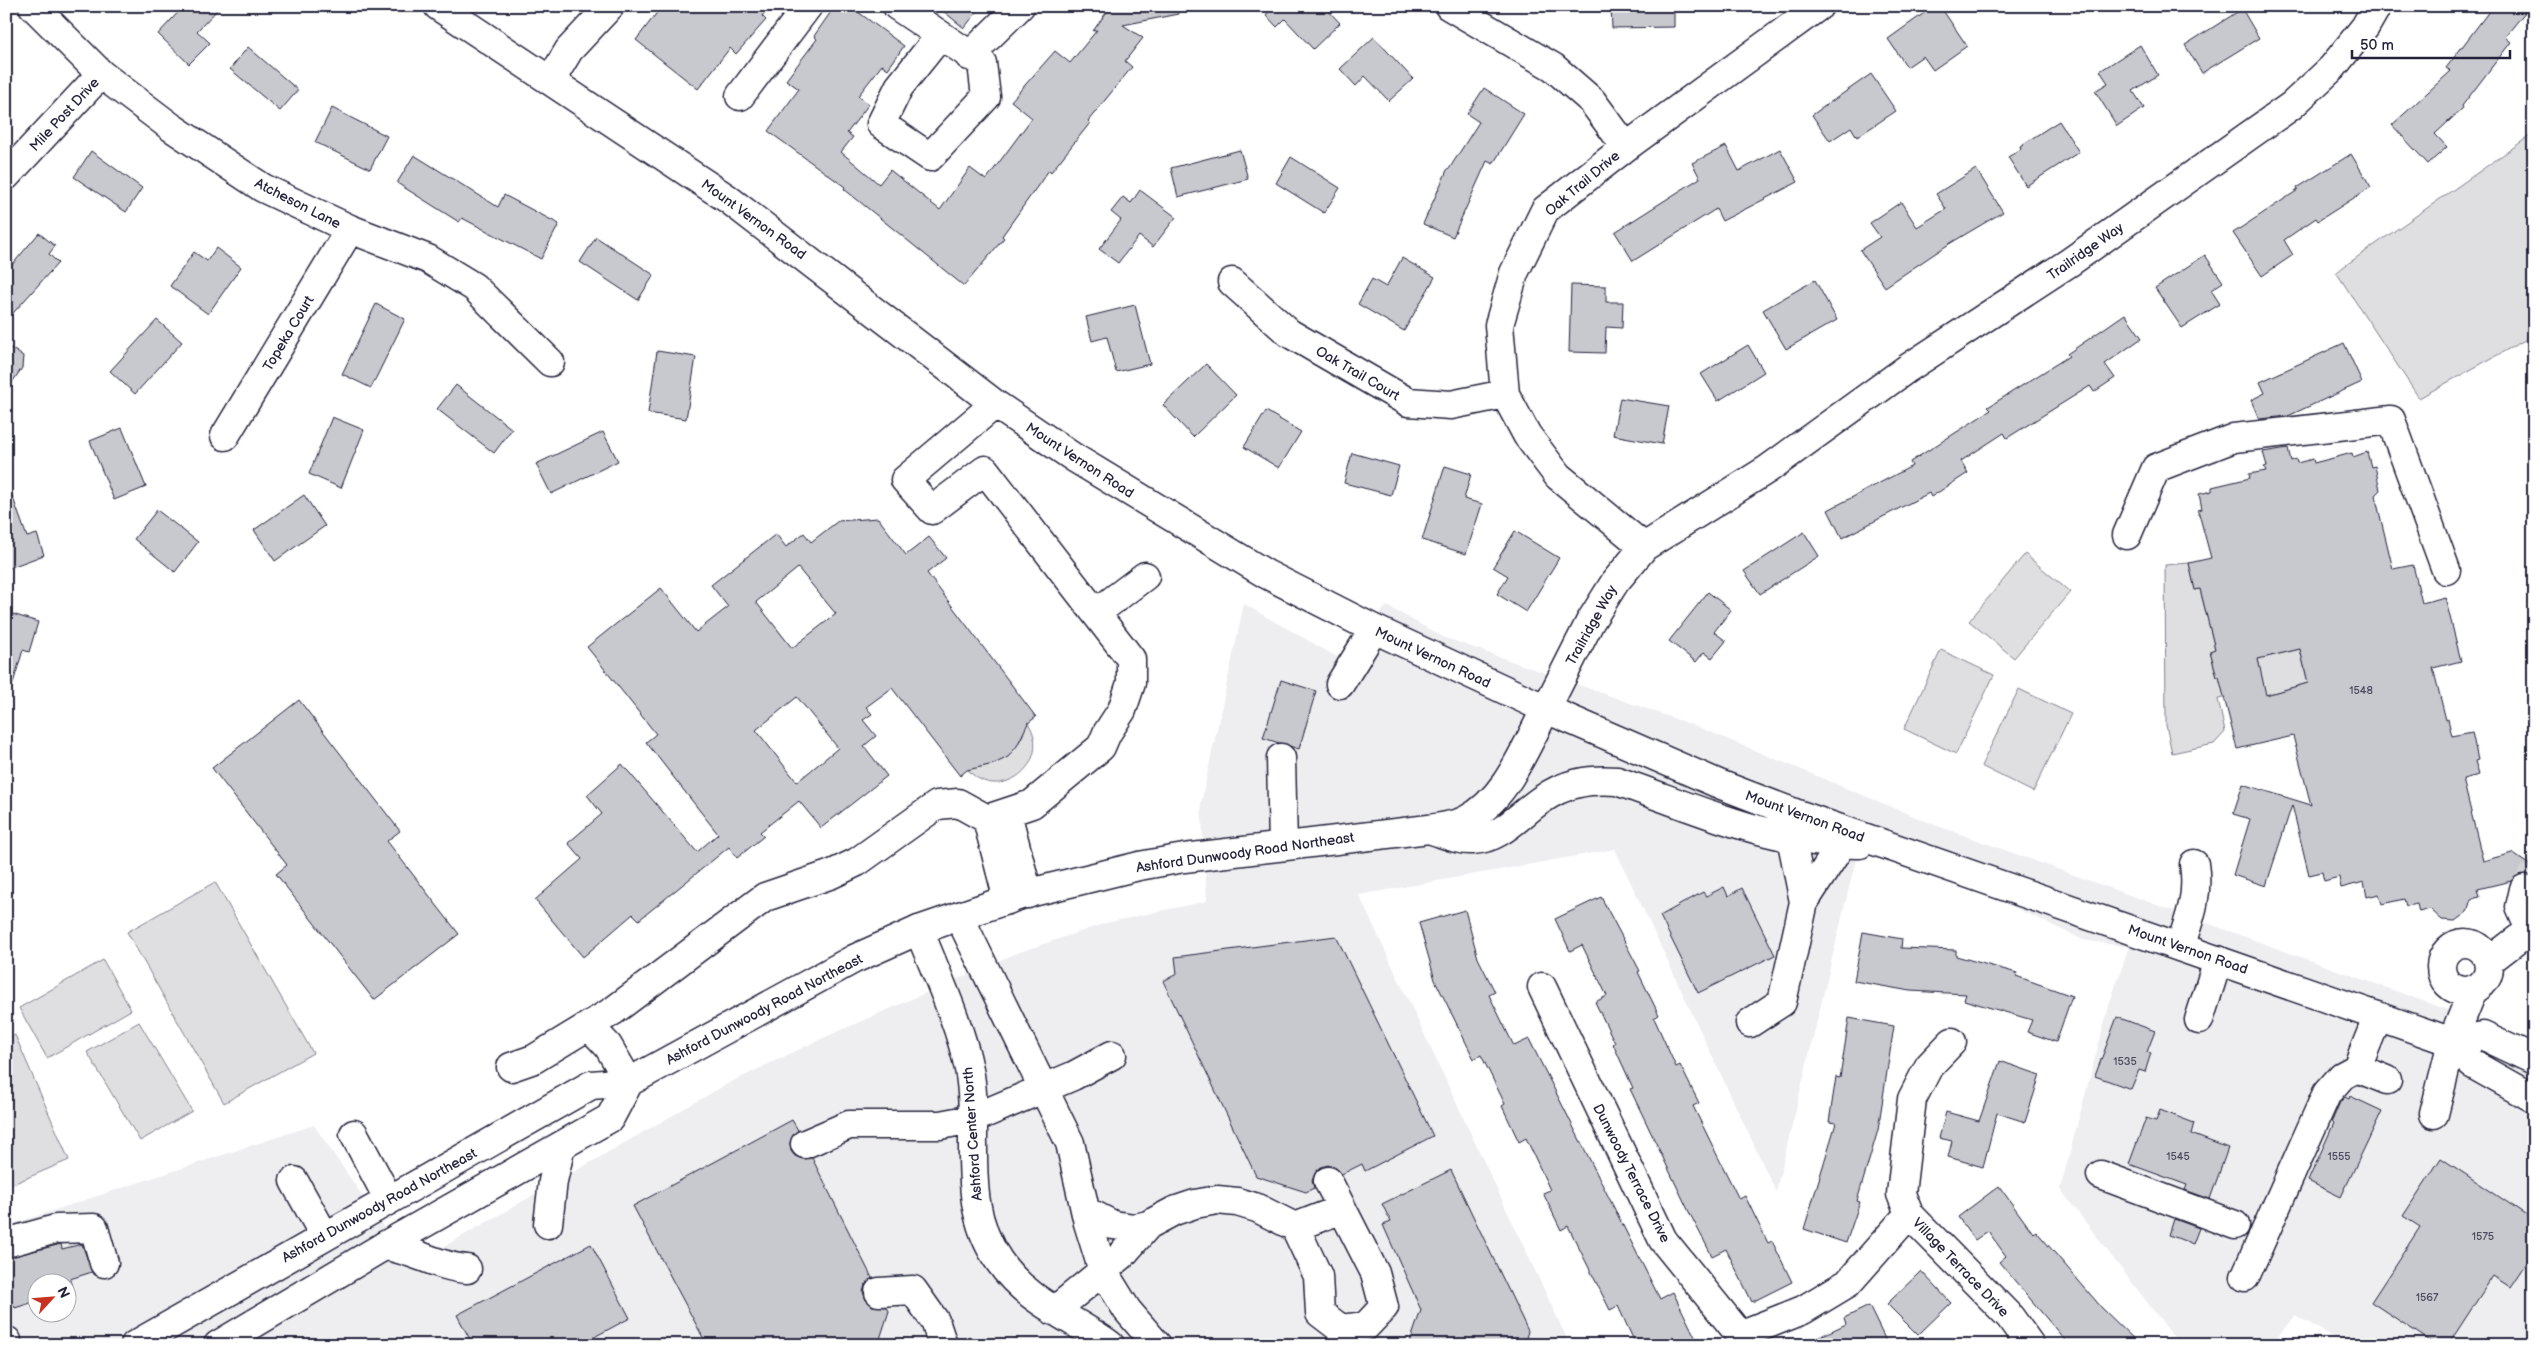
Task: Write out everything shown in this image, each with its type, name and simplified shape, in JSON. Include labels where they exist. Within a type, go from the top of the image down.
[{"type":"street","name":"Atcheson Lane","points":[[33,6],[101,74],[171,127],[264,188],[350,229],[428,259],[474,287],[550,362]]},
{"type":"street","name":"Mount Vernon Road","points":[[438,6],[736,205],[995,404],[1073,457],[1266,574],[1374,629],[1546,709],[1719,784],[1881,844],[2452,1042],[2472,1064],[2534,1099]]},
{"type":"street","points":[[551,80],[569,50],[610,6]]},
{"type":"street","points":[[740,96],[808,6]]},
{"type":"street","points":[[897,6],[939,37],[982,63],[986,97],[930,158],[881,124],[899,87],[939,37]]},
{"type":"street","points":[[969,56],[1020,6]]},
{"type":"street","points":[[1449,6],[1553,67],[1592,101],[1626,147]]},
{"type":"street","name":"Oak Trail Drive","points":[[1644,547],[1558,476],[1527,435],[1505,394],[1499,325],[1514,273],[1544,210],[1626,147],[1819,6]]},
{"type":"street","name":"Trailridge Way","points":[[1546,709],[1590,622],[1615,582],[1644,547],[1768,468],[1908,368],[2070,262],[2291,106],[2332,68],[2365,27],[2376,6]]},
{"type":"street","name":"Mile Post Drive","points":[[6,176],[101,74]]},
{"type":"street","name":"Topeka Court","points":[[225,436],[350,229]]},
{"type":"street","name":"Oak Trail Court","points":[[1232,282],[1289,333],[1408,402],[1452,405],[1505,394]]},
{"type":"street","points":[[511,1067],[534,1059],[590,1027],[765,897],[832,874],[857,862],[937,805],[958,803],[997,816],[1032,804],[1101,747],[1107,733],[1122,710],[1131,683],[1131,659],[985,470],[932,510],[905,480],[995,404]]},
{"type":"street","points":[[2127,535],[2156,468],[2234,438],[2391,420],[2446,570]]},
{"type":"street","points":[[1096,613],[1145,576]]},
{"type":"street","points":[[1340,684],[1374,629]]},
{"type":"street","name":"Ashford Dunwoody Road Northeast","points":[[135,1345],[324,1235],[591,1085],[629,1082],[820,976],[919,930],[1018,897],[1140,866],[1453,825],[1465,820],[1486,806],[1504,785],[1546,709]]},
{"type":"street","points":[[1281,758],[1283,846]]},
{"type":"street","points":[[1428,828],[1457,838],[1485,839],[1499,833],[1555,791],[1584,781],[1600,780],[1617,781],[1749,830],[1828,845],[1881,844]]},
{"type":"street","points":[[997,816],[1018,897]]},
{"type":"street","points":[[1791,837],[1804,902]]},
{"type":"street","points":[[1750,1024],[1782,1002],[1804,902],[1841,844]]},
{"type":"street","points":[[2180,947],[2193,907],[2197,884],[2194,864]]},
{"type":"street","points":[[2488,962],[2518,939],[2533,931],[2520,907],[2524,889]]},
{"type":"street","points":[[959,916],[1070,1143],[1086,1211],[1104,1271],[1127,1310],[1157,1345]]},
{"type":"street","name":"Ashford Center North","points":[[919,930],[964,1052],[971,1084],[973,1185],[982,1228],[988,1244],[1011,1276],[1038,1302],[1110,1345]]},
{"type":"street","points":[[2434,1114],[2452,1042],[2473,990],[2485,980],[2488,973],[2488,962],[2483,950],[2469,943],[2454,945],[2443,957],[2442,972],[2450,986],[2457,990],[2473,990]]},
{"type":"street","points":[[2199,1020],[2218,960]]},
{"type":"street","name":"Dunwoody Terrace Drive","points":[[1542,987],[1663,1240],[1741,1340]]},
{"type":"street","points":[[2245,1277],[2327,1093],[2342,1076],[2357,1068],[2378,1016]]},
{"type":"street","points":[[218,1345],[384,1246],[610,1118],[629,1082],[608,1046],[590,1027]]},
{"type":"street","points":[[2452,1042],[2483,1036],[2534,1060]]},
{"type":"street","points":[[1741,1340],[1803,1310],[1848,1283],[1909,1214],[1901,1194],[1912,1099],[1929,1066],[1952,1042]]},
{"type":"street","points":[[804,1144],[849,1125],[940,1125],[972,1119],[1044,1088],[1112,1055]]},
{"type":"street","points":[[2357,1068],[2387,1080]]},
{"type":"street","points":[[354,1134],[389,1200]]},
{"type":"street","points":[[548,1224],[553,1181],[561,1146]]},
{"type":"street","points":[[2100,1175],[2235,1225]]},
{"type":"street","points":[[294,1181],[324,1235]]},
{"type":"street","points":[[1086,1211],[1113,1225],[1135,1228],[1148,1225],[1174,1211],[1218,1200],[1236,1202],[1257,1208],[1295,1228],[1318,1276],[1320,1313],[1341,1329],[1366,1326],[1384,1307],[1375,1273],[1328,1181]]},
{"type":"street","points":[[1295,1228],[1342,1209]]},
{"type":"street","name":"Village Terrace Drive","points":[[1909,1214],[2010,1318],[2030,1345]]},
{"type":"street","points":[[1054,1312],[1121,1256],[1148,1225]]},
{"type":"street","points":[[6,1243],[56,1229],[94,1228],[104,1264]]},
{"type":"street","points":[[384,1246],[414,1251],[452,1268],[467,1269]]},
{"type":"street","points":[[879,1292],[913,1290],[935,1320],[943,1345]]},
{"type":"shaded area","points":[[2534,133],[2534,335],[2419,398],[2336,272]]},
{"type":"shaded area","points":[[2025,554],[2070,592],[2014,658],[1969,621]]},
{"type":"shaded area","points":[[2189,563],[2195,590],[2200,589],[2215,649],[2210,651],[2217,677],[2260,668],[2258,659],[2300,649],[2308,683],[2259,697],[2238,695],[2218,699],[2225,732],[2214,744],[2172,753],[2166,725],[2165,565]]},
{"type":"shaded area","points":[[1244,604],[1337,657],[1387,606],[1443,637],[1698,727],[1935,825],[2534,1041],[2534,1345],[2347,1345],[2295,1315],[2271,1345],[2180,1345],[2060,1189],[2110,1002],[2129,947],[2083,940],[1862,834],[1776,1192],[1615,849],[1359,895],[1570,1345],[6,1345],[6,1226],[314,1125],[410,1266],[727,1084],[821,1039],[1014,954],[1106,923],[1207,901],[1201,803]]},
{"type":"shaded area","points":[[1941,650],[1994,675],[1956,754],[1904,729]]},
{"type":"shaded area","points":[[2019,689],[2071,714],[2033,792],[1981,766]]},
{"type":"shaded area","points":[[1028,723],[1034,738],[1034,752],[1029,765],[1019,775],[1007,781],[994,783],[981,780],[968,770],[977,764],[980,767],[1001,760],[1016,746],[1024,733],[1021,729]]},
{"type":"shaded area","points":[[215,882],[313,1053],[224,1103],[127,932]]},
{"type":"shaded area","points":[[103,960],[131,1010],[47,1058],[19,1008]]},
{"type":"shaded area","points":[[139,1022],[192,1111],[140,1141],[87,1052]]},
{"type":"shaded area","points":[[15,1035],[69,1160],[6,1187],[6,1039]]},
{"type":"building","points":[[184,6],[221,6],[197,31],[210,43],[189,64],[158,34]]},
{"type":"building","points":[[662,6],[770,6],[762,16],[766,20],[736,54],[730,48],[698,89],[636,40]]},
{"type":"building","points":[[835,6],[850,6],[904,46],[888,69],[882,65],[858,96],[869,104],[847,133],[853,137],[841,152],[879,184],[890,170],[940,210],[970,168],[986,180],[1032,118],[1011,101],[1055,51],[1070,63],[1097,30],[1093,31],[1111,6],[1177,6],[1178,14],[1123,25],[1143,38],[1125,61],[1132,67],[1088,121],[1090,123],[1051,172],[1049,170],[1002,236],[1004,238],[964,286],[844,189],[845,187],[768,131],[799,89],[786,80],[817,39],[814,36]]},
{"type":"building","points":[[937,6],[982,6],[964,28]]},
{"type":"building","points":[[1273,6],[1324,6],[1340,23],[1313,49],[1285,19],[1277,27],[1266,15]]},
{"type":"building","points":[[1611,6],[1674,6],[1674,27],[1612,28]]},
{"type":"building","points":[[1934,6],[1940,6],[1967,46],[1933,70],[1923,56],[1907,67],[1888,39]]},
{"type":"building","points":[[2493,6],[2530,6],[2505,37],[2511,42],[2462,106],[2463,108],[2435,134],[2447,147],[2428,164],[2392,125],[2451,71],[2446,68]]},
{"type":"building","points":[[2242,9],[2259,38],[2202,73],[2185,45]]},
{"type":"building","points":[[1374,37],[1413,79],[1389,101],[1365,76],[1356,86],[1340,69]]},
{"type":"building","points":[[2140,45],[2158,75],[2133,91],[2144,108],[2117,126],[2095,91],[2108,83],[2100,71]]},
{"type":"building","points":[[248,47],[298,90],[280,111],[230,69]]},
{"type":"building","points":[[1871,74],[1896,111],[1857,137],[1851,127],[1830,141],[1812,115]]},
{"type":"building","points":[[1484,88],[1524,114],[1493,164],[1487,161],[1453,237],[1423,224],[1448,168],[1479,122],[1467,114]]},
{"type":"building","points":[[332,108],[387,136],[370,169],[315,142]]},
{"type":"building","points":[[2059,121],[2079,152],[2026,186],[2008,157],[2021,149],[2020,146]]},
{"type":"building","points":[[1726,146],[1739,171],[1780,149],[1798,182],[1722,221],[1716,209],[1633,261],[1615,232],[1700,178],[1692,163]]},
{"type":"building","points":[[1240,150],[1248,179],[1178,197],[1171,168]]},
{"type":"building","points":[[91,151],[142,188],[126,212],[74,177]]},
{"type":"building","points":[[2351,154],[2371,187],[2318,221],[2316,218],[2284,240],[2293,255],[2262,276],[2233,233],[2298,190],[2297,188]]},
{"type":"building","points":[[414,155],[498,207],[504,195],[559,224],[541,259],[462,218],[459,222],[397,183]]},
{"type":"building","points":[[1291,157],[1340,188],[1324,213],[1276,183]]},
{"type":"building","points":[[1976,169],[2003,212],[1949,244],[1885,287],[1860,250],[1880,237],[1870,223],[1901,202],[1917,227],[1946,209],[1936,194]]},
{"type":"building","points":[[1140,190],[1176,217],[1153,247],[1139,236],[1118,263],[1099,249],[1121,220],[1111,212],[1123,197],[1131,203]]},
{"type":"building","points":[[39,233],[55,246],[49,254],[58,263],[6,321],[6,272]]},
{"type":"building","points":[[596,237],[654,275],[638,300],[580,262]]},
{"type":"building","points":[[216,248],[241,267],[208,314],[170,286],[194,252],[207,261]]},
{"type":"building","points":[[2205,255],[2223,282],[2211,290],[2220,304],[2182,328],[2155,288]]},
{"type":"building","points":[[1402,258],[1435,277],[1404,331],[1358,304],[1372,279],[1386,287]]},
{"type":"building","points":[[1815,280],[1837,320],[1786,349],[1763,310]]},
{"type":"building","points":[[1571,285],[1606,286],[1606,302],[1623,302],[1622,328],[1606,327],[1605,353],[1569,352]]},
{"type":"building","points":[[376,304],[405,319],[371,388],[342,374]]},
{"type":"building","points":[[1135,305],[1150,364],[1116,372],[1107,337],[1092,341],[1086,317]]},
{"type":"building","points":[[2125,314],[2142,338],[2105,364],[2115,378],[2094,392],[2090,386],[2007,438],[2004,433],[1961,461],[1968,473],[1931,497],[1929,493],[1842,538],[1828,510],[1912,466],[1910,462],[1991,410],[1988,407],[2069,356],[2067,354]]},
{"type":"building","points":[[157,320],[182,342],[135,394],[110,371]]},
{"type":"building","points":[[2344,343],[2362,382],[2288,416],[2259,419],[2251,400],[2265,393],[2260,382]]},
{"type":"building","points":[[6,345],[23,356],[22,368],[6,391]]},
{"type":"building","points":[[1748,345],[1764,372],[1718,401],[1701,374]]},
{"type":"building","points":[[657,351],[696,357],[686,419],[648,413]]},
{"type":"building","points":[[1206,364],[1236,395],[1193,437],[1163,405]]},
{"type":"building","points":[[456,385],[512,429],[494,453],[437,409]]},
{"type":"building","points":[[1620,398],[1669,406],[1662,444],[1613,435]]},
{"type":"building","points":[[1266,411],[1301,432],[1279,468],[1244,447]]},
{"type":"building","points":[[332,417],[364,430],[341,488],[309,474]]},
{"type":"building","points":[[122,428],[146,487],[114,500],[90,441]]},
{"type":"building","points":[[603,432],[618,461],[551,494],[536,464]]},
{"type":"building","points":[[2288,448],[2291,461],[2296,459],[2297,463],[2313,459],[2314,463],[2352,453],[2353,457],[2367,452],[2371,467],[2375,466],[2380,490],[2375,495],[2393,569],[2413,565],[2422,603],[2445,597],[2461,661],[2433,668],[2452,736],[2472,732],[2478,760],[2475,761],[2479,775],[2463,779],[2483,861],[2512,853],[2534,868],[2534,877],[2520,874],[2511,881],[2478,889],[2480,897],[2471,899],[2467,912],[2455,921],[2442,920],[2430,909],[2419,912],[2417,904],[2406,906],[2404,899],[2382,904],[2379,894],[2367,897],[2364,882],[2341,888],[2339,877],[2324,881],[2322,872],[2309,875],[2292,805],[2266,886],[2233,875],[2250,819],[2233,814],[2243,784],[2311,805],[2293,736],[2237,749],[2219,677],[2217,677],[2210,651],[2215,649],[2200,589],[2195,590],[2189,563],[2211,558],[2198,510],[2202,509],[2199,494],[2212,491],[2212,487],[2250,478],[2249,474],[2266,471],[2264,467],[2267,466],[2263,452]],"holes":[[[2300,649],[2308,683],[2266,695],[2258,659]]]},
{"type":"building","points":[[1352,453],[1399,466],[1391,495],[1344,483]]},
{"type":"building","points":[[1445,466],[1471,474],[1464,499],[1482,504],[1466,554],[1422,540]]},
{"type":"building","points":[[8,484],[27,537],[37,534],[44,555],[6,569],[6,485]]},
{"type":"building","points":[[304,495],[325,526],[275,561],[254,530]]},
{"type":"building","points":[[157,510],[198,542],[175,572],[134,539]]},
{"type":"building","points":[[878,518],[906,555],[929,537],[946,558],[927,573],[1036,717],[1028,723],[1017,746],[1008,757],[994,764],[967,770],[960,776],[892,688],[866,707],[872,714],[863,720],[876,736],[864,746],[887,776],[821,828],[799,801],[760,832],[764,836],[737,858],[729,847],[639,920],[633,914],[583,957],[535,900],[582,859],[568,843],[602,814],[587,795],[622,764],[697,852],[718,834],[646,742],[656,734],[587,647],[661,588],[696,632],[728,607],[711,585],[776,534],[786,547],[804,533],[811,542],[838,521]],"holes":[[[798,568],[836,614],[792,648],[756,602]],[[797,697],[838,748],[797,782],[756,730]]]},
{"type":"building","points":[[1515,531],[1559,558],[1526,612],[1497,594],[1508,576],[1493,567]]},
{"type":"building","points":[[1804,532],[1819,556],[1760,594],[1744,571]]},
{"type":"building","points":[[1708,592],[1731,610],[1714,632],[1726,641],[1712,658],[1704,652],[1696,662],[1669,641]]},
{"type":"building","points":[[6,612],[38,622],[29,652],[23,650],[11,690],[6,690]]},
{"type":"building","points":[[1281,680],[1316,691],[1299,749],[1263,738]]},
{"type":"building","points":[[299,700],[400,831],[387,841],[459,934],[374,1000],[276,874],[287,865],[212,768]]},
{"type":"building","points":[[1724,887],[1728,896],[1742,888],[1775,955],[1698,993],[1660,916],[1703,892],[1706,896]]},
{"type":"building","points":[[1601,897],[1640,971],[1638,972],[1659,1015],[1654,1018],[1676,1067],[1680,1065],[1699,1103],[1693,1106],[1718,1157],[1739,1199],[1745,1196],[1768,1243],[1772,1241],[1792,1282],[1752,1302],[1726,1249],[1712,1256],[1690,1214],[1630,1089],[1633,1088],[1613,1044],[1615,1043],[1595,1002],[1607,996],[1582,945],[1570,951],[1555,919]]},
{"type":"building","points":[[1465,910],[1478,958],[1495,992],[1489,995],[1514,1046],[1529,1039],[1660,1299],[1673,1292],[1699,1345],[1636,1345],[1618,1306],[1610,1310],[1568,1226],[1561,1230],[1543,1193],[1550,1190],[1526,1138],[1519,1142],[1502,1106],[1505,1104],[1481,1055],[1474,1059],[1435,980],[1419,923]]},
{"type":"building","points":[[1863,932],[1902,939],[1901,948],[1956,950],[1956,956],[2017,973],[2016,976],[2072,996],[2056,1042],[2027,1032],[2032,1020],[1964,1000],[1966,994],[1910,991],[1854,981]]},
{"type":"building","points":[[1336,936],[1433,1136],[1365,1171],[1362,1164],[1342,1174],[1336,1168],[1328,1165],[1321,1167],[1315,1173],[1312,1181],[1314,1188],[1306,1192],[1256,1176],[1163,981],[1177,974],[1175,957]]},
{"type":"building","points":[[2117,1017],[2155,1031],[2147,1052],[2151,1053],[2145,1072],[2139,1070],[2131,1089],[2095,1076]]},
{"type":"building","points":[[1849,1018],[1894,1026],[1878,1130],[1857,1201],[1860,1202],[1846,1243],[1804,1229],[1836,1123],[1829,1122],[1836,1077],[1840,1078]]},
{"type":"building","points":[[2000,1061],[2040,1075],[2025,1122],[1997,1113],[1983,1167],[1948,1157],[1952,1141],[1939,1138],[1946,1112],[1979,1121]]},
{"type":"building","points":[[2350,1096],[2382,1111],[2341,1197],[2308,1181],[2334,1123],[2332,1121],[2340,1102],[2345,1097],[2349,1099]]},
{"type":"building","points":[[2160,1110],[2194,1123],[2191,1134],[2228,1148],[2210,1199],[2185,1190],[2187,1185],[2129,1164],[2146,1118],[2156,1121]]},
{"type":"building","points":[[792,1120],[798,1130],[790,1142],[791,1151],[795,1156],[803,1159],[812,1158],[872,1278],[865,1285],[863,1292],[866,1300],[872,1306],[887,1307],[889,1311],[878,1345],[707,1345],[633,1206]]},
{"type":"building","points":[[2441,1158],[2534,1220],[2534,1251],[2510,1287],[2493,1276],[2448,1345],[2436,1345],[2371,1302],[2420,1227],[2403,1216]]},
{"type":"building","points":[[1451,1170],[1528,1331],[1524,1345],[1409,1345],[1421,1310],[1383,1225],[1391,1222],[1382,1204]]},
{"type":"building","points":[[1999,1186],[2033,1233],[2036,1231],[2102,1308],[2140,1345],[2069,1345],[1999,1262],[2006,1256],[1988,1231],[1975,1240],[1958,1217]]},
{"type":"building","points":[[2174,1219],[2199,1228],[2193,1244],[2169,1235]]},
{"type":"building","points":[[61,1244],[62,1249],[82,1244],[92,1272],[78,1276],[78,1274],[28,1274],[28,1304],[15,1308],[14,1305],[6,1307],[6,1258]]},
{"type":"building","points":[[591,1244],[630,1318],[579,1345],[473,1345],[457,1315]]},
{"type":"building","points":[[1921,1271],[1951,1303],[1918,1335],[1887,1304]]},
{"type":"building","points":[[1869,1306],[1888,1345],[1802,1345],[1846,1324],[1844,1318]]},
{"type":"tunnel","points":[[2524,889],[2534,872]]}]
